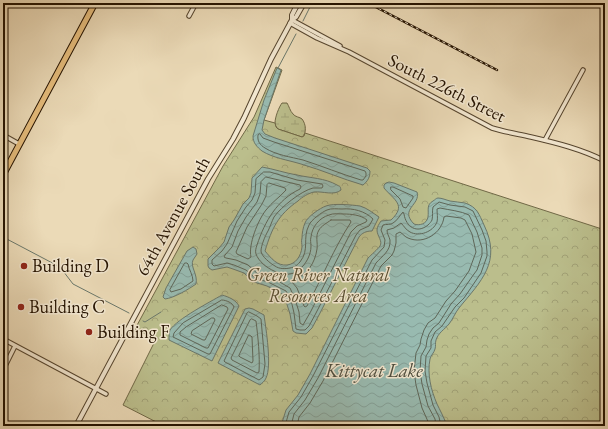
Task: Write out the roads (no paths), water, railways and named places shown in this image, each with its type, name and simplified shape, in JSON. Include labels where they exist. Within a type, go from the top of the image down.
[{"type":"main road","points":[[3,175],[95,3]]},
{"type":"street","points":[[190,16],[196,3]]},
{"type":"street","name":"64th Avenue South","points":[[76,426],[209,176],[233,139],[291,22],[292,15],[298,3]]},
{"type":"street","name":"64th Avenue South","points":[[291,22],[296,18],[304,3]]},
{"type":"street","name":"South 226th Street","points":[[291,22],[330,40],[349,52],[492,128],[579,149],[605,161]]},
{"type":"street","points":[[545,140],[583,70]]},
{"type":"street","points":[[3,135],[19,144]]},
{"type":"street","points":[[3,339],[106,394]]},
{"type":"street","points":[[3,370],[15,346]]},
{"type":"water","points":[[277,68],[281,70],[262,130],[265,134],[275,138],[367,168],[370,171],[370,175],[363,185],[309,166],[281,159],[258,148],[253,136],[264,100]]},
{"type":"water","points":[[262,167],[328,181],[340,186],[341,190],[335,193],[310,193],[301,198],[285,211],[270,235],[265,251],[274,261],[280,264],[287,265],[298,259],[302,247],[302,233],[305,223],[311,216],[323,207],[338,204],[360,206],[368,209],[379,217],[372,231],[364,232],[359,237],[312,328],[306,334],[296,333],[293,331],[290,314],[284,295],[267,286],[252,281],[244,273],[227,267],[212,270],[208,266],[208,259],[224,242],[229,227],[243,204],[249,198],[251,193],[252,178]]},
{"type":"water","name":"Kittycat Lake","points":[[389,182],[417,192],[416,200],[409,211],[410,219],[414,224],[420,225],[424,223],[428,217],[429,204],[437,198],[441,198],[465,203],[475,209],[479,214],[489,238],[491,250],[490,260],[486,270],[475,289],[449,324],[438,335],[435,350],[430,359],[429,376],[431,388],[446,423],[445,426],[281,426],[286,410],[298,395],[310,374],[368,258],[381,244],[377,230],[379,224],[381,221],[391,220],[396,215],[398,210],[397,203],[384,188],[384,185]]},
{"type":"water","points":[[193,247],[196,249],[197,254],[192,263],[196,277],[196,284],[177,295],[165,299],[163,297],[166,288],[187,251]]},
{"type":"water","points":[[222,295],[232,299],[239,306],[212,361],[169,340],[170,330],[179,321]]},
{"type":"water","points":[[249,308],[264,315],[265,321],[268,347],[268,372],[266,378],[260,385],[218,363],[245,309]]},
{"type":"waterway","points":[[303,21],[312,3]]},
{"type":"waterway","points":[[278,68],[296,34]]},
{"type":"waterway","points":[[3,237],[60,267],[73,284],[129,313]]},
{"type":"waterway","points":[[143,321],[145,322],[161,312]]},
{"type":"railway","points":[[368,3],[497,70]]},
{"type":"place","name":"Building D","points":[[24,266]]},
{"type":"place","name":"Building C","points":[[21,307]]},
{"type":"place","name":"Building F","points":[[89,332]]},
{"type":"park label","name":"Green River Natural Resources Area","points":[[318,285]]}]
